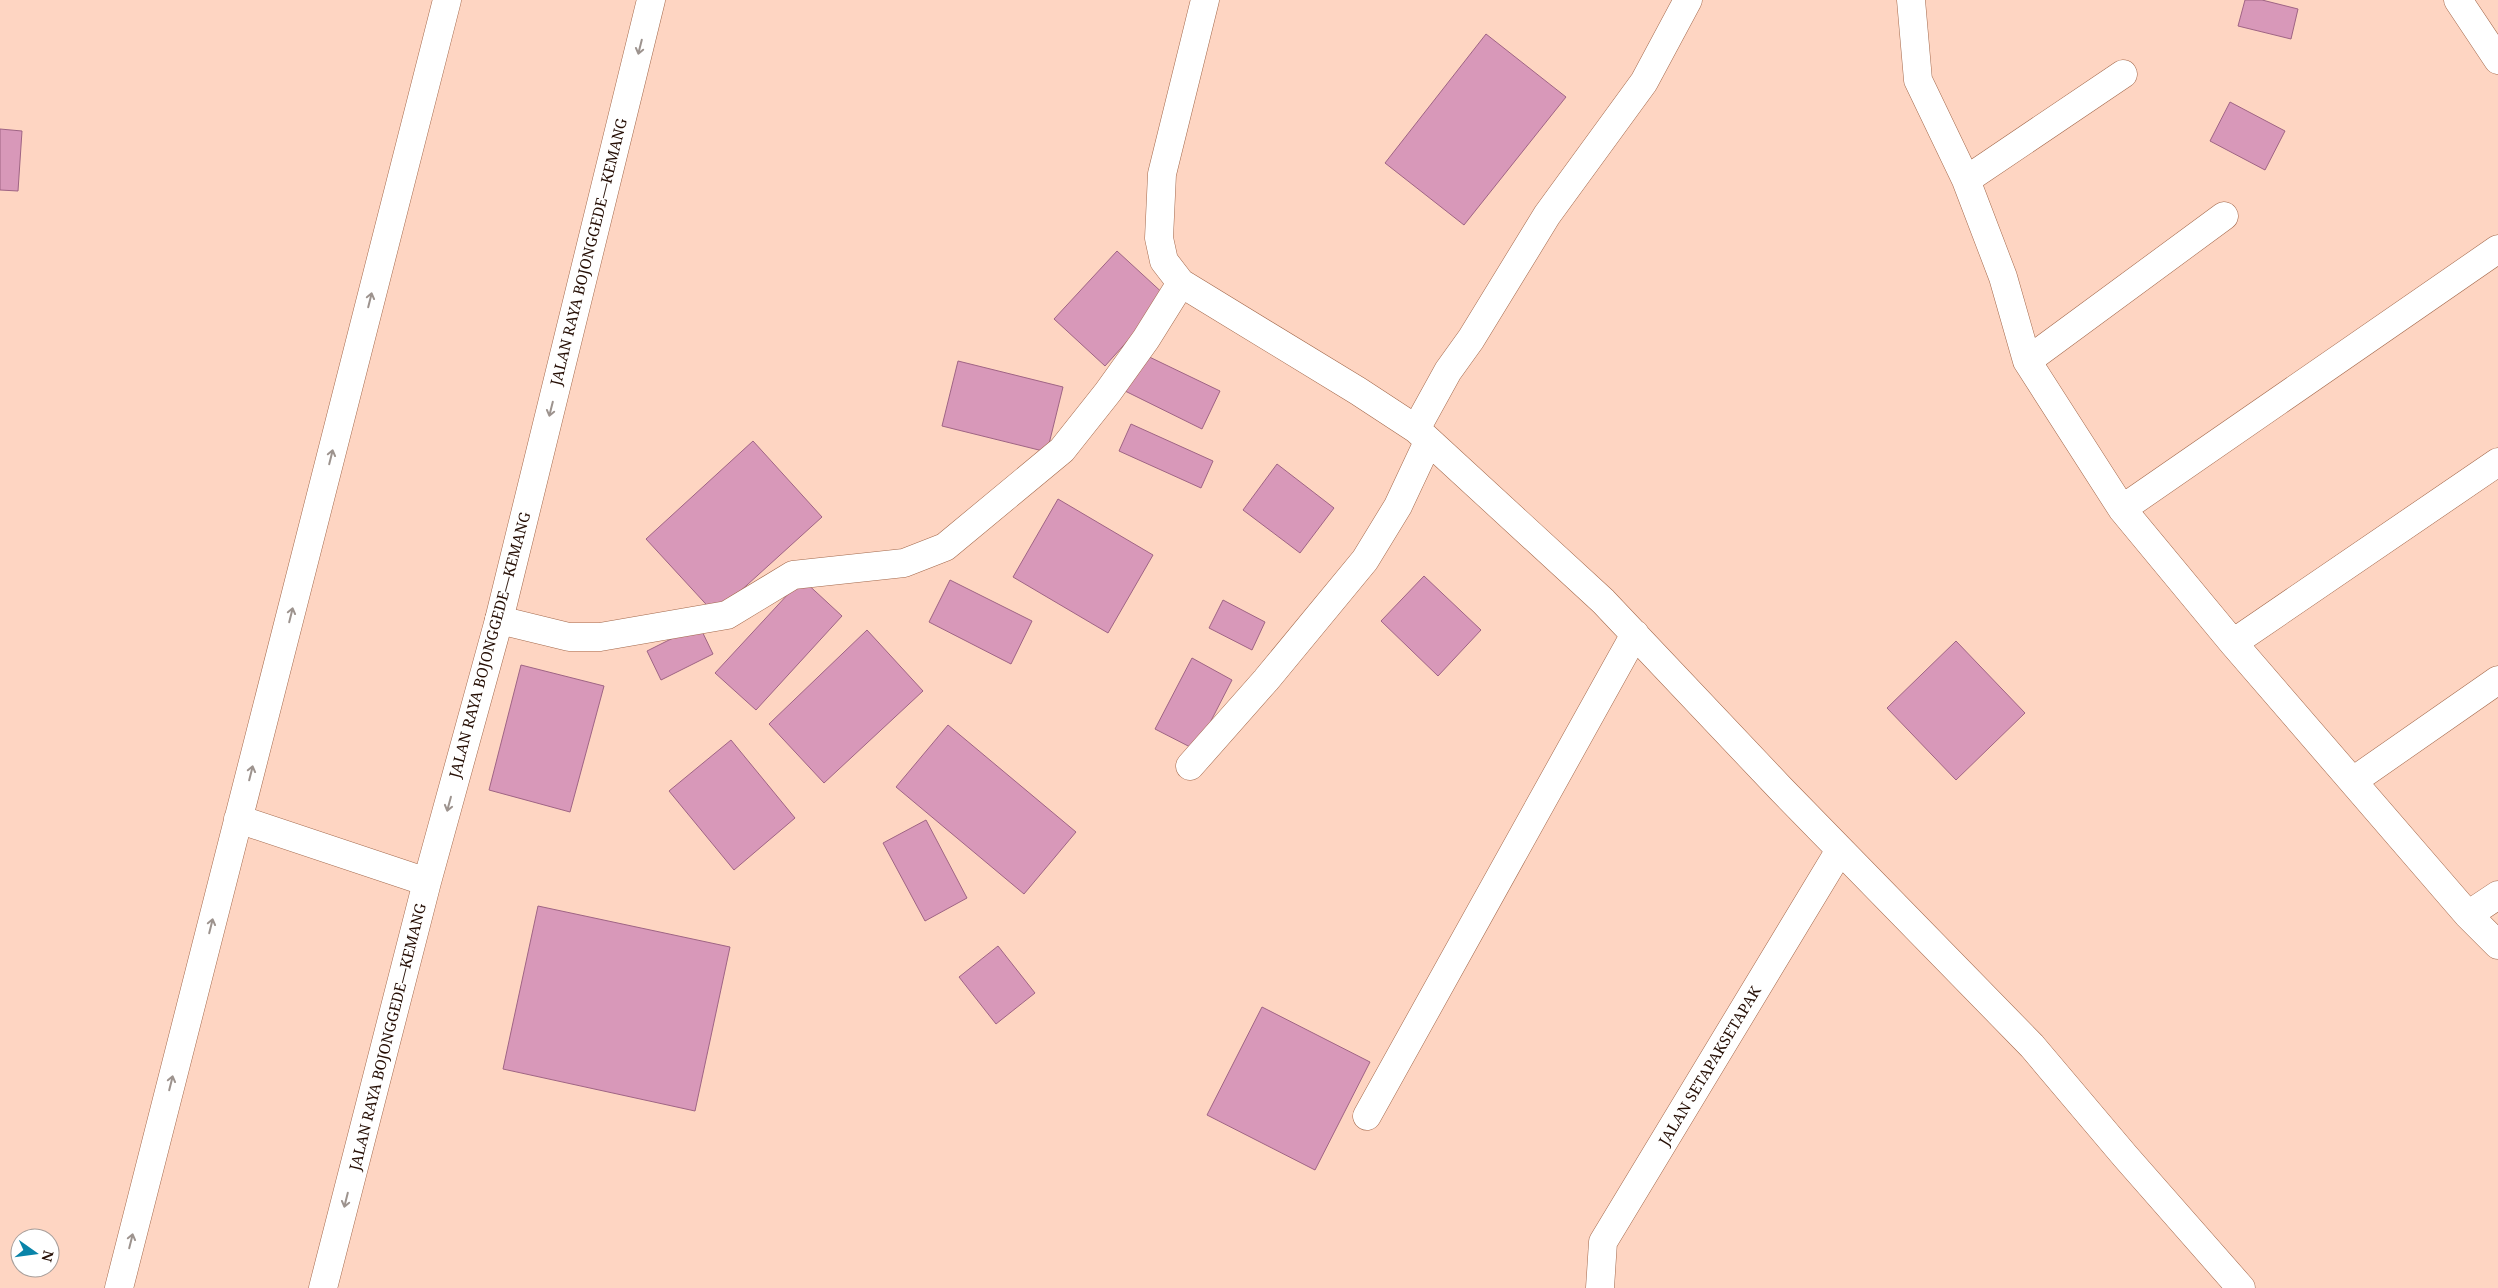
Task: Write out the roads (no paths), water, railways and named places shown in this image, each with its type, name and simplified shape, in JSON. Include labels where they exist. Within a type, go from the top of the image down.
[{"type":"main road","points":[[119,1288],[446,0]]},
{"type":"main road","name":"JALAN RAYA BOJONGGEDE—KEMANG","points":[[323,1288],[427,882],[498,620],[652,0]]},
{"type":"main road","points":[[1205,0],[1162,174],[1159,238],[1164,261],[1181,283],[1358,391],[1422,436],[1604,601],[1840,850],[2032,1046],[2241,1288]]},
{"type":"main road","points":[[1190,766],[1266,680],[1364,560],[1398,506],[1422,436],[1448,371],[1471,339],[1547,215],[1644,82],[1688,0]]},
{"type":"main road","points":[[1912,0],[1918,80],[1966,180],[2003,277],[2027,361],[2122,509],[2233,644],[2468,915],[2498,945]]},
{"type":"main road","points":[[2458,0],[2494,46]]},
{"type":"main road","points":[[1966,180],[2122,74]]},
{"type":"main road","points":[[2027,361],[2224,216]]},
{"type":"main road","points":[[2122,509],[2498,250]]},
{"type":"main road","points":[[498,620],[569,637],[600,637],[726,615],[793,575],[904,562],[945,547],[1062,450],[1141,347],[1181,283]]},
{"type":"main road","points":[[2233,644],[2498,462]]},
{"type":"main road","points":[[1367,1116],[1635,634]]},
{"type":"main road","points":[[2353,781],[2498,680]]},
{"type":"main road","points":[[238,820],[427,882]]},
{"type":"main road","name":"JALAN SETAPAKSETAPAK","points":[[1600,1288],[1603,1242],[1840,850]]},
{"type":"main road","points":[[2468,915],[2498,895]]}]
